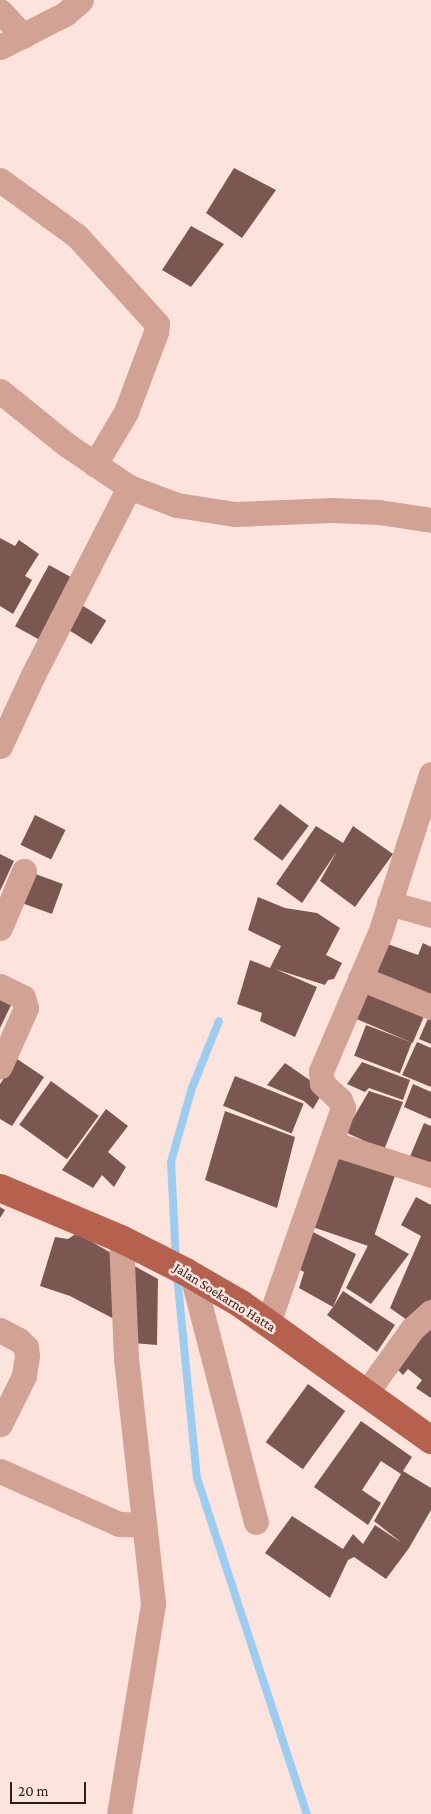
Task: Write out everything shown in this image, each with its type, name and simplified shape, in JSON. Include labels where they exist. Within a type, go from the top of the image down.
[{"type":"main road","name":"Jalan Soekarno Hatta","points":[[0,1188],[121,1239],[189,1274],[268,1323],[431,1440]]},
{"type":"street","points":[[0,47],[65,14],[81,0]]},
{"type":"street","points":[[0,11],[23,36]]},
{"type":"street","points":[[0,180],[77,236],[157,324],[156,332],[126,412],[95,464]]},
{"type":"street","points":[[0,391],[67,445],[129,487],[177,505],[235,514],[332,510],[379,512],[431,520]]},
{"type":"street","points":[[0,746],[33,675],[129,487]]},
{"type":"street","points":[[268,1323],[343,1108],[340,1100],[322,1083],[322,1071],[380,933],[431,774]]},
{"type":"street","points":[[0,928],[24,871]]},
{"type":"street","points":[[389,903],[431,915]]},
{"type":"street","points":[[360,978],[431,1007]]},
{"type":"street","points":[[0,986],[23,997],[26,1008],[0,1066]]},
{"type":"street","points":[[331,1143],[431,1175]]},
{"type":"street","points":[[119,1814],[152,1604],[126,1358],[121,1239]]},
{"type":"street","points":[[189,1274],[256,1522]]},
{"type":"street","points":[[366,1393],[412,1329],[431,1312]]},
{"type":"street","points":[[0,1330],[19,1340],[26,1347],[26,1356],[24,1376],[0,1424]]},
{"type":"street","points":[[0,1470],[119,1524],[144,1525]]},
{"type":"building","points":[[234,168],[276,190],[242,238],[206,213]]},
{"type":"building","points":[[191,226],[224,244],[191,287],[162,270]]},
{"type":"building","points":[[0,538],[15,546],[19,540],[39,554],[25,576],[32,580],[13,614],[0,606]]},
{"type":"building","points":[[49,565],[76,580],[42,641],[15,626]]},
{"type":"building","points":[[80,604],[106,620],[91,644],[65,628]]},
{"type":"building","points":[[280,804],[309,826],[282,861],[254,839]]},
{"type":"building","points":[[35,815],[66,830],[51,860],[21,845]]},
{"type":"building","points":[[316,826],[343,843],[353,826],[393,854],[355,907],[320,881],[337,851],[302,903],[276,884]]},
{"type":"building","points":[[0,854],[14,861],[0,891]]},
{"type":"building","points":[[30,872],[63,884],[52,914],[19,902]]},
{"type":"building","points":[[258,897],[285,908],[317,913],[340,928],[326,955],[342,963],[334,979],[328,980],[325,985],[275,969],[317,987],[295,1037],[260,1021],[262,1013],[237,1004],[250,960],[270,968],[281,946],[248,930]]},
{"type":"building","points":[[385,943],[418,955],[423,943],[431,947],[431,1000],[374,976]]},
{"type":"building","points":[[371,985],[427,1009],[413,1043],[357,1019]]},
{"type":"building","points":[[0,992],[14,999],[0,1028]]},
{"type":"building","points":[[431,1012],[431,1044],[419,1039]]},
{"type":"building","points":[[366,1025],[412,1043],[400,1073],[354,1056]]},
{"type":"building","points":[[417,1042],[431,1048],[431,1087],[402,1075]]},
{"type":"building","points":[[17,1059],[44,1077],[12,1126],[0,1119],[0,1084]]},
{"type":"building","points":[[362,1062],[410,1080],[403,1100],[369,1088],[365,1092],[347,1084]]},
{"type":"building","points":[[285,1063],[324,1090],[313,1109],[304,1101],[267,1085]]},
{"type":"building","points":[[235,1076],[304,1104],[292,1133],[223,1106]]},
{"type":"building","points":[[51,1081],[99,1116],[67,1159],[19,1125]]},
{"type":"building","points":[[413,1084],[431,1092],[431,1119],[404,1107]]},
{"type":"building","points":[[369,1091],[403,1102],[384,1150],[345,1132]]},
{"type":"building","points":[[106,1109],[128,1126],[108,1152],[126,1167],[114,1187],[102,1175],[93,1188],[62,1170]]},
{"type":"building","points":[[225,1111],[295,1137],[277,1208],[205,1180]]},
{"type":"building","points":[[424,1123],[431,1126],[431,1168],[409,1159]]},
{"type":"building","points":[[335,1150],[396,1171],[370,1247],[309,1226]]},
{"type":"building","points":[[416,1197],[431,1205],[431,1299],[417,1319],[407,1320],[390,1308],[421,1236],[401,1225]]},
{"type":"building","points":[[0,1207],[5,1210],[0,1218]]},
{"type":"building","points":[[307,1229],[356,1254],[333,1307],[299,1288],[304,1272],[293,1266]]},
{"type":"building","points":[[77,1233],[116,1256],[118,1321],[70,1296],[40,1286],[55,1237],[68,1239]]},
{"type":"building","points":[[374,1234],[409,1254],[371,1304],[346,1288]]},
{"type":"building","points":[[129,1263],[158,1279],[157,1345],[133,1343]]},
{"type":"building","points":[[343,1291],[395,1325],[377,1352],[327,1315]]},
{"type":"building","points":[[431,1321],[431,1398],[416,1388],[422,1380],[408,1369],[403,1375],[392,1364]]},
{"type":"building","points":[[308,1384],[345,1411],[303,1469],[266,1442]]},
{"type":"building","points":[[361,1421],[412,1457],[403,1471],[431,1488],[431,1510],[409,1548],[386,1579],[354,1557],[348,1560],[330,1598],[265,1553],[292,1516],[343,1549],[353,1534],[363,1544],[375,1525],[402,1543],[374,1521],[401,1474],[381,1461],[362,1490],[381,1503],[368,1525],[314,1487]]},
{"type":"waterway","points":[[176,1261],[171,1162],[192,1088],[219,1021]]},
{"type":"waterway","points":[[177,1275],[197,1478],[307,1814]]}]
